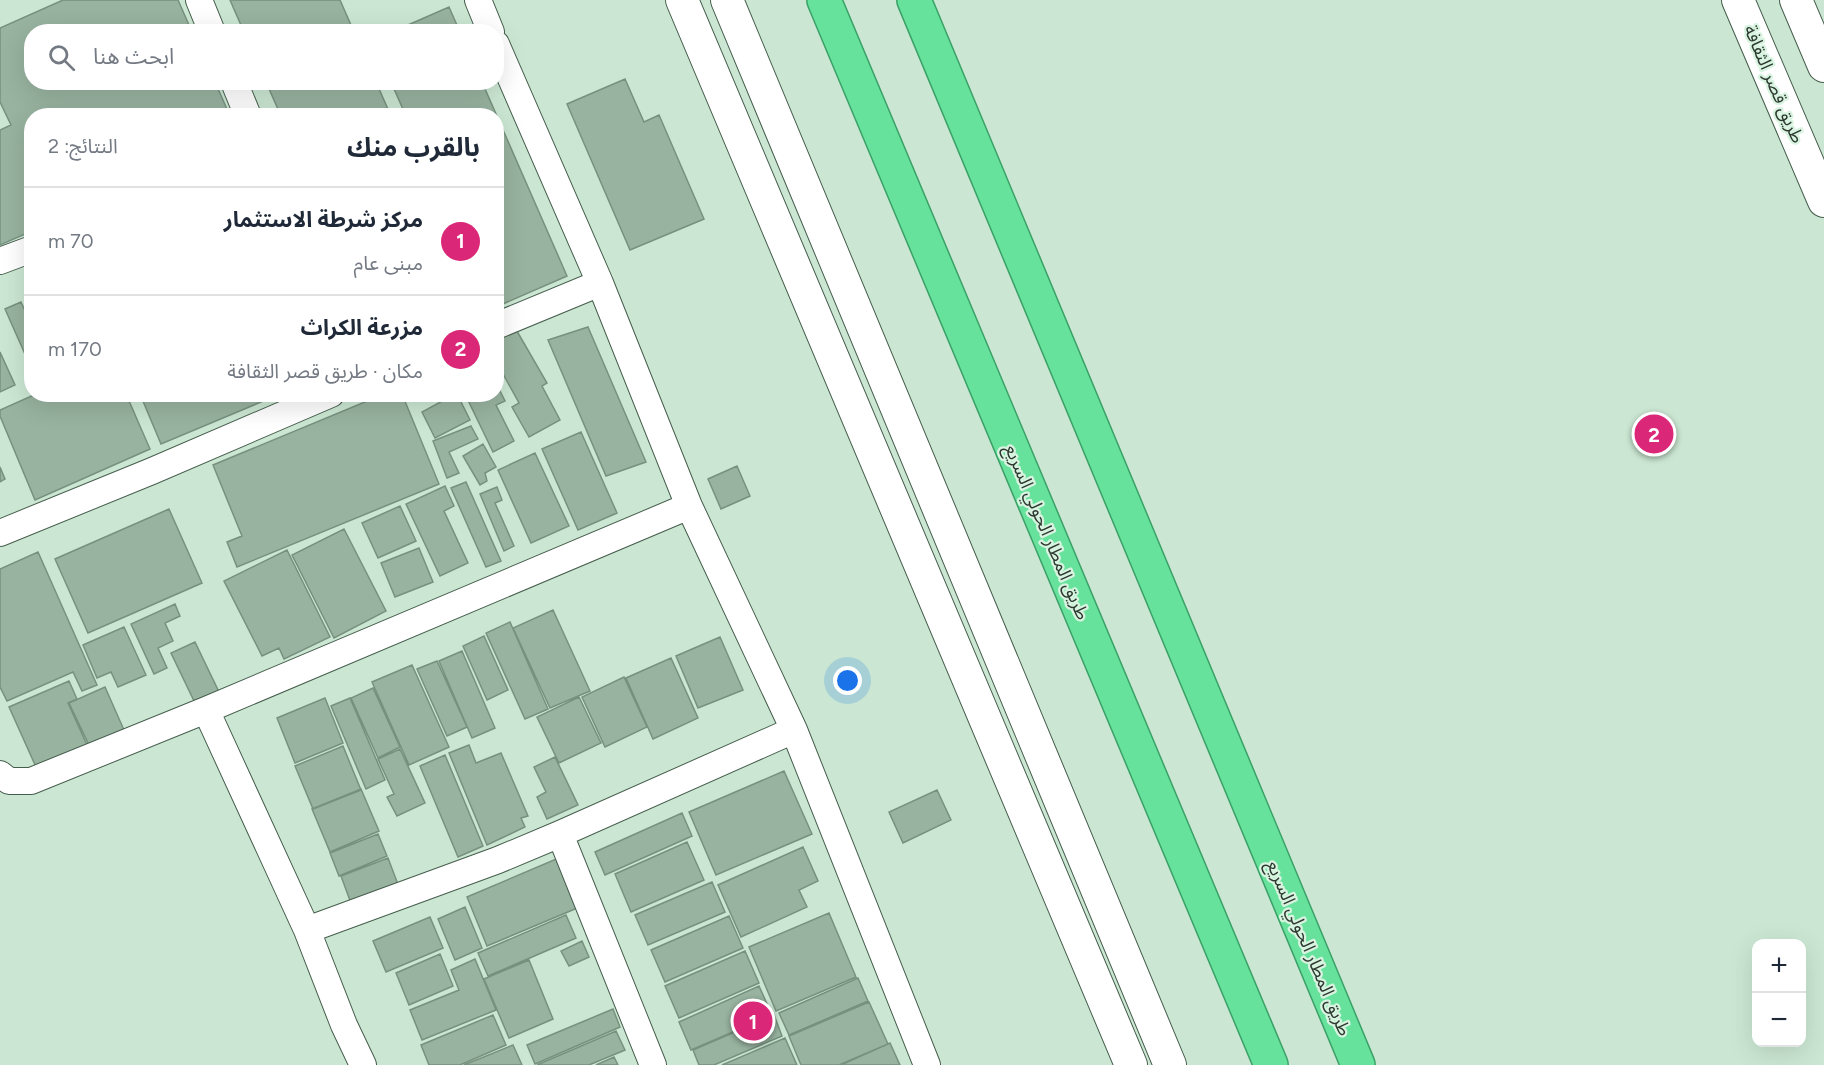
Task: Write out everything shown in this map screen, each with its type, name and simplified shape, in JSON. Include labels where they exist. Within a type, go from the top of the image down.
[{"type":"highway","name":"طريق المطار الحولي السريع","points":[[824,0],[1271,1065]]},
{"type":"highway","name":"طريق المطار الحولي السريع","points":[[914,0],[1358,1065]]},
{"type":"street","points":[[199,0],[209,24]]},
{"type":"street","points":[[478,0],[488,24]]},
{"type":"street","points":[[682,0],[1131,1065]]},
{"type":"street","points":[[727,0],[1170,1065]]},
{"type":"street","name":"طريق قصر الثقافة","points":[[1738,0],[1824,201]]},
{"type":"street","points":[[1796,0],[1824,66]]},
{"type":"street","points":[[504,62],[600,283],[689,506],[794,730],[927,1065]]},
{"type":"street","points":[[237,90],[245,108]]},
{"type":"street","points":[[0,261],[24,252]]},
{"type":"street","points":[[504,323],[600,283]]},
{"type":"street","points":[[0,533],[312,402]]},
{"type":"street","points":[[0,774],[9,781],[31,781],[206,710],[689,506]]},
{"type":"street","points":[[206,710],[307,930],[344,1025],[363,1065]]},
{"type":"street","points":[[307,930],[498,860],[794,730]]},
{"type":"street","points":[[560,834],[653,1065]]},
{"type":"building","points":[[63,0],[178,0],[188,24],[24,24],[24,90],[219,90],[226,108],[24,108],[24,234],[0,245],[0,130],[11,125],[0,102],[0,28]]},
{"type":"building","points":[[230,0],[340,0],[350,24],[240,24]]},
{"type":"building","points":[[449,7],[456,24],[410,24]]},
{"type":"building","points":[[625,79],[644,122],[659,115],[704,219],[630,250],[567,104]]},
{"type":"building","points":[[270,90],[380,90],[387,108],[277,108]]},
{"type":"building","points":[[395,90],[486,90],[493,108],[402,108]]},
{"type":"building","points":[[504,132],[567,276],[504,304]]},
{"type":"building","points":[[21,302],[24,309],[24,352],[5,309]]},
{"type":"building","points":[[514,326],[547,383],[542,386],[560,420],[529,437],[512,407],[519,403],[504,376],[504,332]]},
{"type":"building","points":[[588,327],[646,462],[606,476],[548,340]]},
{"type":"building","points":[[0,352],[15,385],[0,392]]},
{"type":"building","points":[[24,399],[24,402],[129,402],[150,449],[35,500],[0,416],[0,410]]},
{"type":"building","points":[[143,402],[261,402],[161,444]]},
{"type":"building","points":[[365,402],[405,402],[439,484],[237,567],[227,542],[242,536],[213,465]]},
{"type":"building","points":[[440,402],[461,402],[470,420],[435,438],[422,412]]},
{"type":"building","points":[[469,402],[503,402],[496,405],[514,441],[493,452]]},
{"type":"building","points":[[471,426],[478,439],[449,452],[459,473],[447,478],[433,441]]},
{"type":"building","points":[[581,432],[617,513],[578,530],[542,449]]},
{"type":"building","points":[[483,444],[496,467],[485,473],[487,481],[480,485],[463,456]]},
{"type":"building","points":[[535,453],[569,526],[531,543],[498,470]]},
{"type":"building","points":[[737,466],[750,496],[721,509],[708,479]]},
{"type":"building","points":[[0,467],[5,479],[0,482]]},
{"type":"building","points":[[466,482],[501,561],[486,567],[451,488]]},
{"type":"building","points":[[445,486],[454,506],[444,511],[468,563],[440,576],[406,504]]},
{"type":"building","points":[[497,487],[502,500],[495,503],[514,546],[504,551],[480,494]]},
{"type":"building","points":[[400,506],[416,541],[378,558],[362,523]]},
{"type":"building","points":[[169,509],[202,583],[88,633],[55,559]]},
{"type":"building","points":[[344,529],[386,611],[334,638],[292,555]]},
{"type":"building","points":[[419,548],[433,582],[395,597],[381,563]]},
{"type":"building","points":[[287,550],[330,637],[284,659],[279,648],[262,656],[224,581]]},
{"type":"building","points":[[38,552],[97,685],[82,691],[73,672],[7,701],[0,687],[0,569]]},
{"type":"building","points":[[175,604],[180,616],[165,623],[173,641],[158,648],[167,668],[154,674],[131,624]]},
{"type":"building","points":[[553,610],[590,691],[550,708],[513,628]]},
{"type":"building","points":[[510,622],[548,709],[525,719],[486,633]]},
{"type":"building","points":[[124,627],[146,675],[118,687],[111,672],[97,678],[83,645]]},
{"type":"building","points":[[484,636],[508,690],[487,700],[463,646]]},
{"type":"building","points":[[720,637],[743,690],[698,708],[676,656]]},
{"type":"building","points":[[195,642],[219,692],[195,703],[171,653]]},
{"type":"building","points":[[462,651],[495,728],[472,738],[439,661]]},
{"type":"building","points":[[671,658],[698,718],[653,739],[626,678]]},
{"type":"building","points":[[437,661],[467,727],[447,736],[417,669]]},
{"type":"building","points":[[412,665],[449,747],[409,765],[372,682]]},
{"type":"building","points":[[624,677],[647,727],[605,747],[582,697]]},
{"type":"building","points":[[69,681],[77,699],[68,703],[87,745],[36,767],[9,707]]},
{"type":"building","points":[[105,687],[124,730],[89,745],[69,703]]},
{"type":"building","points":[[373,688],[400,747],[378,758],[351,698]]},
{"type":"building","points":[[579,697],[601,743],[559,763],[537,717]]},
{"type":"building","points":[[325,698],[343,743],[295,763],[277,718]]},
{"type":"building","points":[[350,698],[385,780],[366,789],[331,706]]},
{"type":"building","points":[[469,745],[476,763],[501,753],[528,816],[521,818],[525,827],[487,845],[449,753]]},
{"type":"building","points":[[343,746],[361,790],[313,809],[295,766]]},
{"type":"building","points":[[400,749],[425,803],[397,816],[387,797],[394,794],[378,759]]},
{"type":"building","points":[[445,755],[483,846],[458,857],[420,766]]},
{"type":"building","points":[[555,757],[578,805],[547,819],[537,797],[546,792],[534,767]]},
{"type":"building","points":[[784,771],[812,834],[716,875],[689,812]]},
{"type":"building","points":[[361,789],[379,831],[330,852],[312,809]]},
{"type":"building","points":[[937,790],[951,820],[903,843],[889,812]]},
{"type":"building","points":[[682,813],[692,836],[605,875],[595,852]]},
{"type":"building","points":[[378,834],[387,856],[339,876],[330,853]]},
{"type":"building","points":[[687,842],[704,880],[631,912],[615,874]]},
{"type":"building","points":[[803,847],[818,881],[799,890],[807,907],[741,937],[718,885]]},
{"type":"building","points":[[561,857],[582,906],[487,946],[467,897]]},
{"type":"building","points":[[388,858],[399,887],[352,906],[341,876]]},
{"type":"building","points":[[712,882],[725,912],[648,945],[635,915]]},
{"type":"building","points":[[465,907],[482,948],[455,960],[438,919]]},
{"type":"building","points":[[829,913],[856,977],[776,1011],[749,947]]},
{"type":"building","points":[[566,915],[576,938],[488,976],[478,953]]},
{"type":"building","points":[[729,916],[743,948],[665,982],[651,950]]},
{"type":"building","points":[[430,917],[443,948],[386,972],[373,941]]},
{"type":"building","points":[[582,941],[589,957],[569,966],[561,951]]},
{"type":"building","points":[[745,951],[759,983],[679,1018],[665,986]]},
{"type":"building","points":[[440,954],[453,986],[409,1005],[396,973]]},
{"type":"building","points":[[475,959],[496,1010],[422,1040],[410,1010],[459,990],[451,970]]},
{"type":"building","points":[[529,960],[553,1019],[509,1038],[484,979]]},
{"type":"building","points":[[858,978],[868,1001],[789,1035],[779,1013]]},
{"type":"building","points":[[759,986],[772,1015],[691,1050],[679,1022]]},
{"type":"building","points":[[869,1002],[888,1044],[839,1065],[801,1065],[789,1036]]},
{"type":"building","points":[[613,1009],[620,1027],[535,1064],[527,1045]]},
{"type":"building","points":[[493,1015],[506,1045],[460,1065],[429,1065],[421,1045]]},
{"type":"building","points":[[774,1015],[782,1036],[714,1065],[699,1065],[693,1050]]},
{"type":"building","points":[[616,1031],[625,1050],[589,1065],[537,1065]]},
{"type":"building","points":[[785,1038],[797,1065],[722,1065]]},
{"type":"building","points":[[890,1043],[900,1065],[841,1065]]},
{"type":"building","points":[[513,1045],[522,1065],[464,1065]]},
{"type":"building","points":[[614,1057],[618,1065],[596,1065]]},
{"type":"place","name":"مزرعة الكراث","points":[[1654,434]]},
{"type":"place","name":"مركز شرطة الاستثمار","points":[[753,1021]]}]
